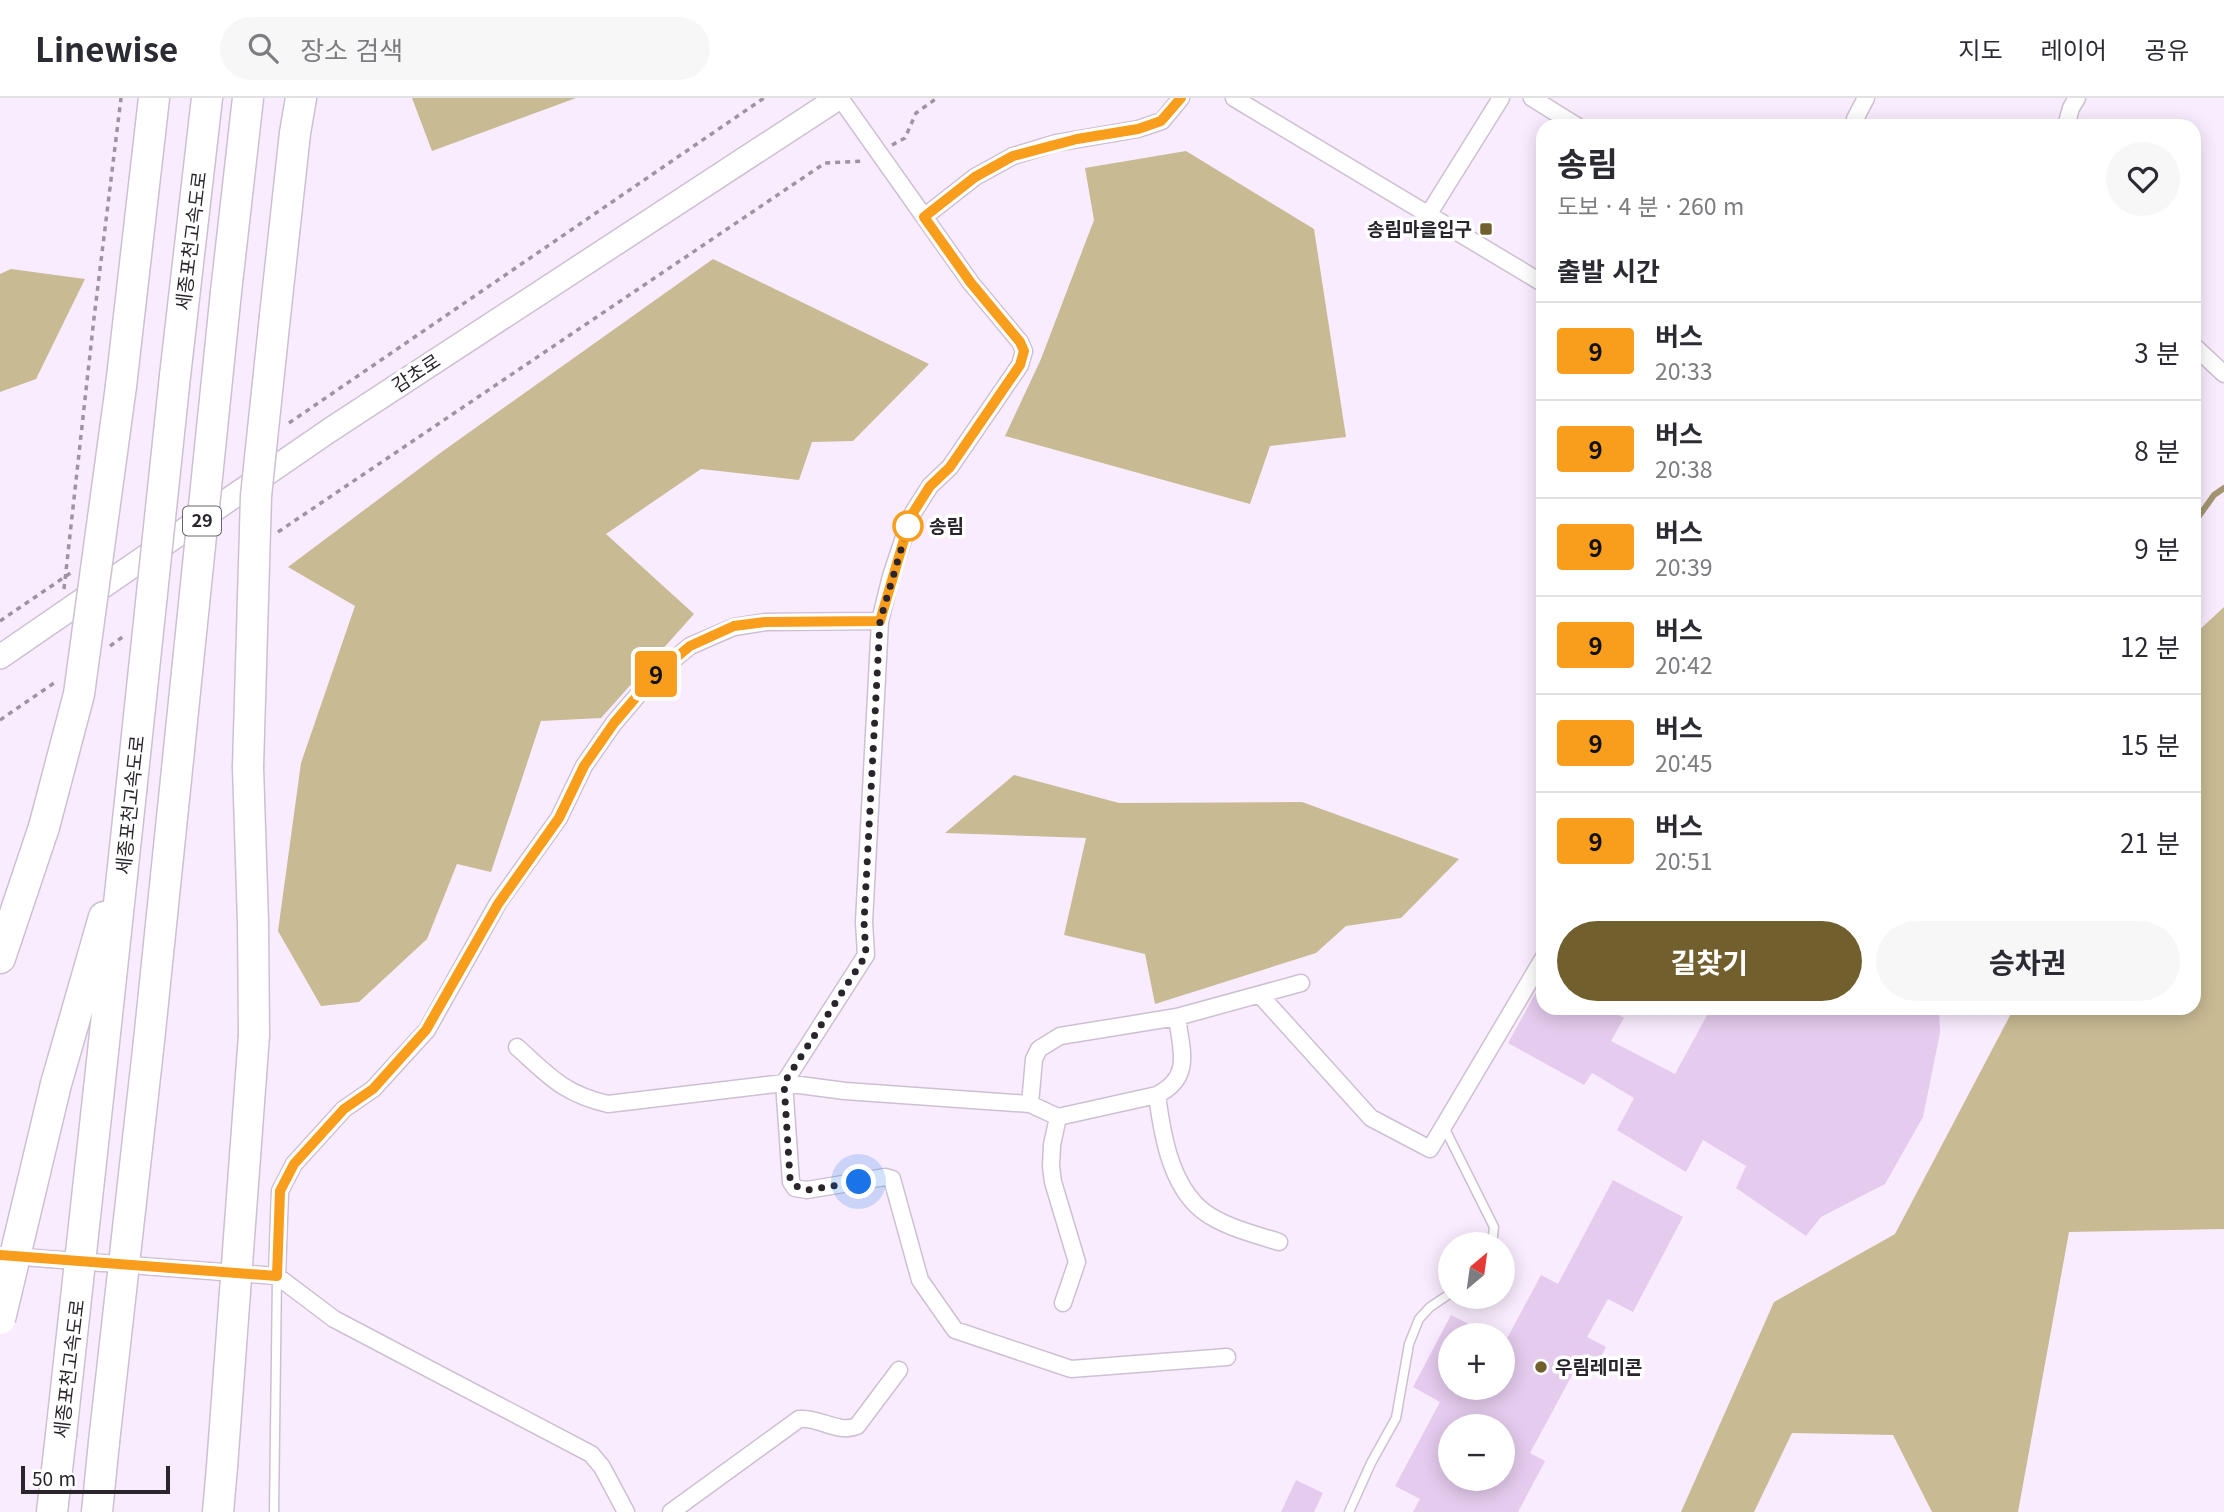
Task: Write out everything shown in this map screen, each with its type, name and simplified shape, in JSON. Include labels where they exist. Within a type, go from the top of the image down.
[{"type":"highway","points":[[0,958],[44,827],[79,694],[121,386],[154,98]]},
{"type":"highway","name":"세종포천고속도로","points":[[52,1512],[207,98]]},
{"type":"highway","name":"세종포천고속도로","points":[[97,1512],[248,98]]},
{"type":"highway","points":[[219,1512],[254,1035],[248,767],[256,496],[301,98]]},
{"type":"highway","points":[[0,1319],[56,1084],[126,840]]},
{"type":"highway","points":[[104,1442],[109,1512]]},
{"type":"main road","name":"감초로","points":[[0,657],[330,430],[839,98]]},
{"type":"street","points":[[839,98],[971,283],[1020,342],[1024,351],[1020,365],[950,467],[930,486],[911,516],[880,621],[864,922],[866,955],[784,1083],[790,1178],[793,1185],[807,1190],[884,1177],[892,1179],[920,1280],[955,1330],[1071,1369],[1227,1357]]},
{"type":"street","points":[[924,217],[975,177],[1013,156],[1056,143],[1150,125],[1161,121],[1181,98]]},
{"type":"street","points":[[1234,98],[1536,279]]},
{"type":"street","points":[[1427,215],[1501,98]]},
{"type":"street","points":[[1532,98],[1566,119]]},
{"type":"street","points":[[1855,119],[1866,98]]},
{"type":"street","points":[[2068,119],[2077,98]]},
{"type":"street","points":[[2201,353],[2224,374]]},
{"type":"street","points":[[277,1276],[280,1191],[294,1164],[344,1109],[373,1089],[426,1030],[498,904],[559,818],[584,766],[614,723],[655,675],[690,646],[734,626],[765,622],[880,621]]},
{"type":"street","points":[[1260,995],[1371,1118],[1430,1149],[1536,971]]},
{"type":"street","points":[[1030,1104],[1034,1059],[1039,1049],[1060,1036],[1177,1017],[1301,983]]},
{"type":"street","points":[[517,1047],[562,1088],[585,1099],[608,1104],[784,1083],[845,1091],[1030,1104],[1058,1117],[1157,1095],[1170,1088],[1176,1082],[1183,1058],[1177,1017]]},
{"type":"street","points":[[1157,1095],[1169,1153],[1175,1173],[1185,1191],[1202,1211],[1233,1226],[1279,1242]]},
{"type":"street","points":[[1058,1117],[1051,1166],[1077,1262],[1063,1303]]},
{"type":"street","points":[[0,1255],[277,1276],[334,1319],[591,1454],[602,1467],[626,1512]]},
{"type":"street","points":[[671,1512],[799,1419],[819,1420],[841,1429],[857,1426],[900,1370]]},
{"type":"lane","points":[[1444,1127],[1494,1227],[1493,1232]]},
{"type":"lane","points":[[274,1512],[277,1276]]},
{"type":"lane","points":[[1349,1512],[1371,1463],[1396,1418],[1409,1344],[1415,1328],[1424,1312],[1438,1302]]},
{"type":"path","points":[[61,615],[121,98]]},
{"type":"path","points":[[283,428],[764,98]]},
{"type":"path","points":[[275,534],[825,163],[865,161],[905,138],[916,113],[937,98]]},
{"type":"path","points":[[0,621],[76,569]]},
{"type":"path","points":[[103,650],[126,635]]},
{"type":"path","points":[[0,720],[57,681]]},
{"type":"shaded area","points":[[412,98],[576,98],[432,151]]},
{"type":"shaded area","points":[[1186,151],[1314,229],[1346,437],[1270,446],[1250,504],[1005,436],[1041,359],[1094,220],[1085,168]]},
{"type":"shaded area","points":[[713,259],[929,364],[853,441],[812,442],[799,480],[701,469],[606,534],[694,614],[601,718],[541,721],[491,872],[457,864],[427,939],[359,1002],[321,1006],[278,931],[301,763],[355,606],[288,567],[443,451]]},
{"type":"shaded area","points":[[11,269],[85,279],[36,379],[0,392],[0,274]]},
{"type":"shaded area","points":[[2224,607],[2224,1229],[2069,1232],[2018,1512],[1932,1512],[1893,1435],[1792,1433],[1754,1512],[1681,1512],[1774,1302],[1895,1234],[2010,1015],[2201,1015],[2201,628]]},
{"type":"shaded area","points":[[1014,775],[1119,803],[1302,802],[1459,859],[1401,918],[1346,926],[1316,953],[1155,1004],[1145,954],[1064,935],[1086,838],[945,833]]},
{"type":"building","points":[[1536,992],[1536,1015],[1619,1015],[1624,1018],[1611,1041],[1675,1074],[1707,1015],[1939,1015],[1940,1033],[1923,1117],[1885,1184],[1821,1217],[1806,1236],[1736,1188],[1746,1166],[1703,1140],[1686,1172],[1617,1130],[1634,1098],[1592,1073],[1584,1085],[1508,1043]]},
{"type":"building","points":[[1613,1180],[1683,1217],[1633,1312],[1608,1299],[1587,1337],[1606,1347],[1592,1374],[1577,1366],[1530,1453],[1545,1461],[1518,1512],[1413,1512],[1420,1499],[1395,1486],[1440,1402],[1413,1387],[1438,1340],[1438,1400],[1515,1400],[1515,1324],[1541,1275],[1558,1284]]},
{"type":"building","points":[[1451,1315],[1467,1323],[1447,1323]]},
{"type":"building","points":[[1296,1480],[1323,1493],[1314,1512],[1281,1512]]},
{"type":"waterway","points":[[2201,513],[2214,495],[2224,488]]},
{"type":"bus line","name":"9","points":[[0,1255],[277,1276],[280,1191],[294,1164],[344,1109],[373,1089],[426,1030],[498,904],[559,818],[584,766],[614,723],[655,675],[690,646],[734,626],[765,622],[880,621],[891,576],[911,516],[930,486],[950,467],[1020,365],[1024,351],[1020,342],[971,283],[924,217],[975,177],[1013,156],[1056,143],[1138,129],[1161,121],[1181,98]]},
{"type":"place","name":"송림마을입구","points":[[1486,229]]},
{"type":"place","name":"송림","points":[[908,526]]},
{"type":"place","name":"우림레미콘","points":[[1541,1367]]},
{"type":"route","points":[[859,1182],[807,1190],[795,1188],[790,1178],[784,1083],[866,955],[864,922],[880,621],[891,576],[908,526]]}]
